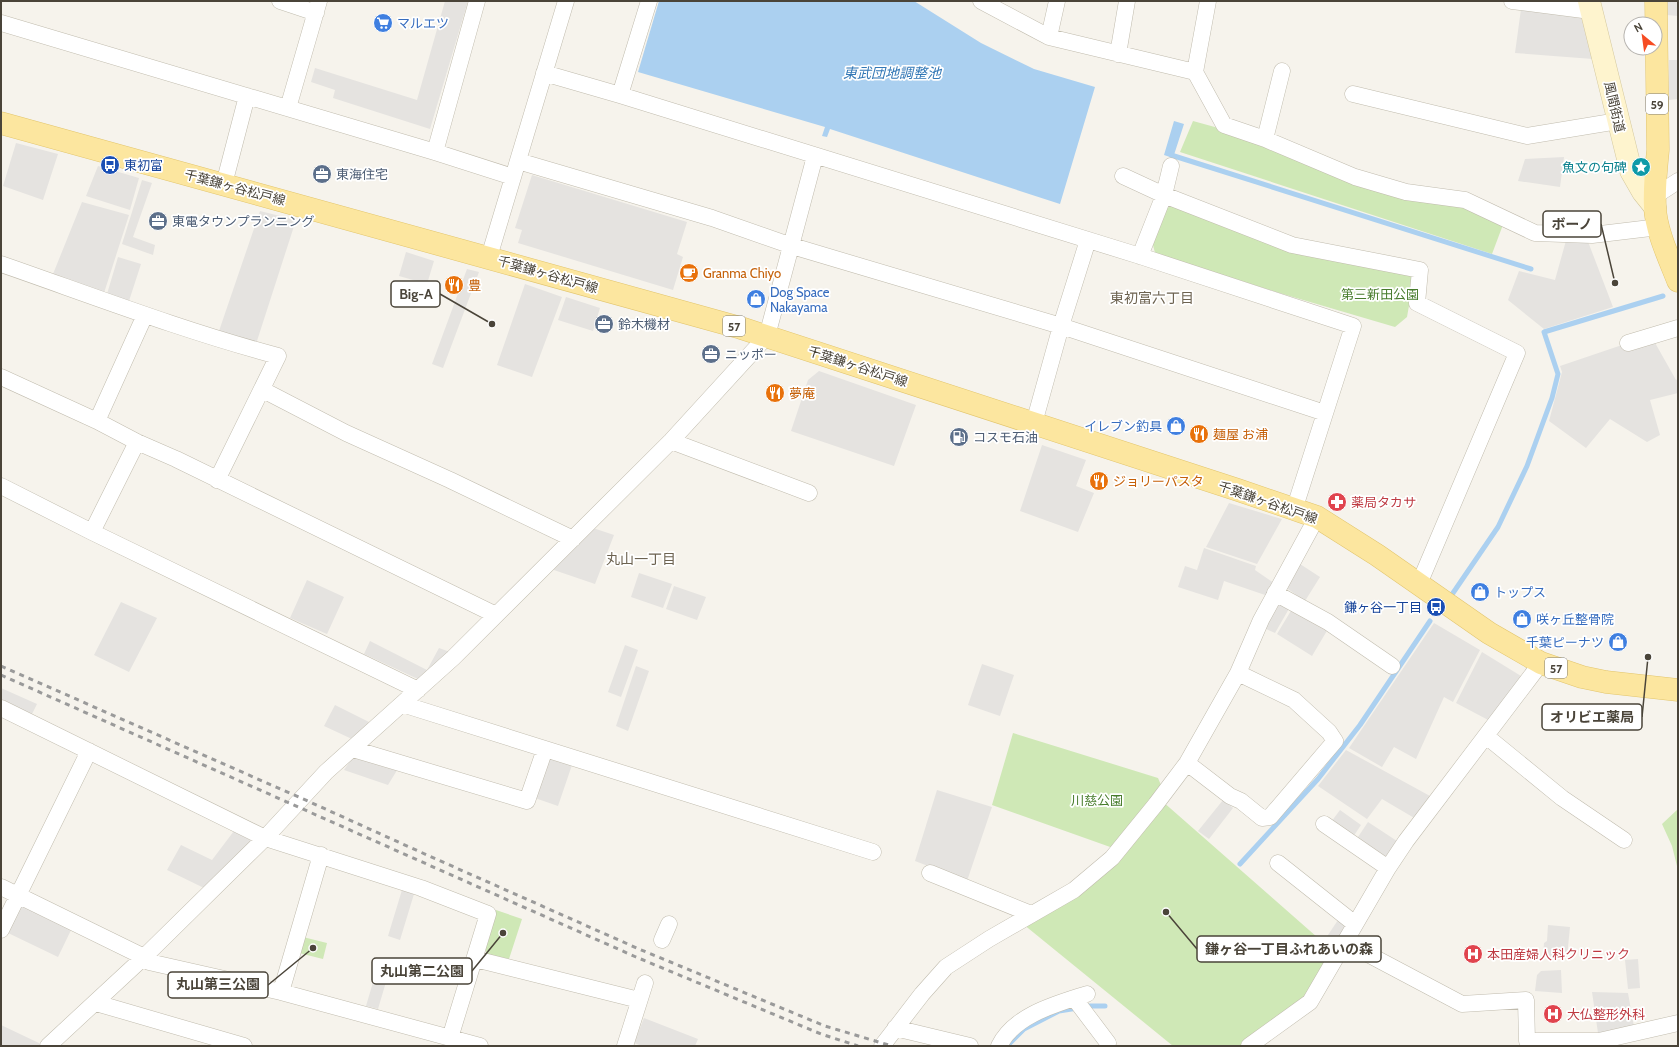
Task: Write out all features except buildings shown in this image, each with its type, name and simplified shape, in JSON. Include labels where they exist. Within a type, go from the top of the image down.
[{"type":"main road","name":"59","points":[[1656,1],[1658,150],[1656,210],[1677,276]]},
{"type":"main road","name":"千葉鎌ヶ谷松戸線","points":[[1,122],[489,257],[767,336],[1317,517],[1377,555],[1489,633],[1541,663],[1582,677],[1606,682],[1678,690]]},
{"type":"street","points":[[280,1],[318,7],[288,108]]},
{"type":"street","points":[[435,152],[477,1]]},
{"type":"street","points":[[489,257],[566,1]]},
{"type":"street","points":[[620,95],[648,1]]},
{"type":"street","points":[[981,1],[1049,37],[1195,72]]},
{"type":"street","points":[[1049,37],[1057,1]]},
{"type":"street","points":[[1118,54],[1127,1]]},
{"type":"street","points":[[1208,1],[1195,72],[1224,126],[1265,139],[1355,177],[1406,192],[1465,200],[1534,232],[1592,235],[1656,210],[1678,181]]},
{"type":"street","points":[[1512,1],[1590,6]]},
{"type":"street","name":"風間街道","points":[[1590,6],[1631,170],[1643,192],[1656,210]]},
{"type":"street","points":[[1,23],[435,152],[513,177]]},
{"type":"street","points":[[1265,139],[1282,71]]},
{"type":"street","points":[[544,73],[620,95],[1140,256],[1353,326],[1294,510]]},
{"type":"street","points":[[1353,94],[1527,136],[1618,120]]},
{"type":"street","points":[[224,184],[247,96]]},
{"type":"street","points":[[48,1046],[144,957],[265,838],[301,798],[453,658],[671,441],[767,336],[815,156]]},
{"type":"street","points":[[518,161],[712,218],[792,246],[1061,326],[1325,413]]},
{"type":"street","points":[[1140,256],[1164,195],[1171,166]]},
{"type":"street","points":[[1123,176],[1164,195],[1292,245],[1420,270],[1417,303],[1517,352],[1419,584]]},
{"type":"street","points":[[1034,423],[1061,326],[1088,240]]},
{"type":"street","points":[[1,264],[145,315],[233,344],[278,356],[263,390],[217,480]]},
{"type":"street","points":[[97,421],[145,315]]},
{"type":"street","points":[[1628,343],[1678,328]]},
{"type":"street","points":[[1,377],[97,421],[137,442],[176,459],[496,615]]},
{"type":"street","points":[[263,390],[346,433],[450,480],[573,539]]},
{"type":"street","points":[[671,441],[809,493]]},
{"type":"street","points":[[92,532],[137,442]]},
{"type":"street","points":[[1,486],[92,532],[418,690]]},
{"type":"street","points":[[882,1046],[922,994],[946,967],[1031,914],[1074,890],[1112,858],[1187,763],[1238,673],[1261,620],[1317,517]]},
{"type":"street","points":[[1275,593],[1328,622],[1392,666]]},
{"type":"street","points":[[1249,1046],[1310,1002],[1388,868],[1406,841],[1541,663]]},
{"type":"street","points":[[1187,763],[1230,796],[1241,801],[1262,818],[1270,817],[1335,741],[1329,732],[1294,700],[1238,673]]},
{"type":"street","points":[[402,704],[873,852]]},
{"type":"street","points":[[1,708],[265,838],[421,888],[488,914],[450,1038]]},
{"type":"street","points":[[1486,736],[1562,798],[1624,840]]},
{"type":"street","points":[[353,749],[527,801],[545,749]]},
{"type":"street","points":[[1,930],[89,752]]},
{"type":"street","points":[[1324,824],[1388,868]]},
{"type":"street","points":[[281,992],[321,855]]},
{"type":"street","points":[[1278,863],[1355,924]]},
{"type":"street","points":[[930,873],[1031,914]]},
{"type":"street","points":[[1,887],[144,957],[149,962],[281,992],[480,1046]]},
{"type":"street","points":[[662,940],[669,924]]},
{"type":"street","points":[[1345,942],[1462,1004],[1526,1000],[1527,1042],[1599,1041],[1678,1023]]},
{"type":"street","points":[[475,959],[639,1000]]},
{"type":"street","points":[[624,1046],[645,983]]},
{"type":"street","points":[[999,1046],[1003,1038],[1028,1017],[1081,996],[1108,1043]]},
{"type":"street","points":[[96,1003],[215,1042],[244,1046]]},
{"type":"street","points":[[895,1028],[970,1046]]},
{"type":"green space","points":[[1193,121],[1436,197],[1504,222],[1492,254],[1180,152]]},
{"type":"green space","name":"第三新田公園","points":[[1173,205],[1414,277],[1407,317],[1395,327],[1276,292],[1155,253],[1153,245],[1165,209]]},
{"type":"green space","name":"川慈公園","points":[[1013,733],[1158,778],[1161,785],[1113,848],[992,805]]},
{"type":"green space","points":[[1162,801],[1334,952],[1307,997],[1241,1046],[1173,1046],[1023,924],[1064,901]]},
{"type":"green space","points":[[1678,809],[1678,870],[1672,846],[1662,824]]},
{"type":"green space","points":[[496,910],[522,919],[509,959],[487,954],[484,947]]},
{"type":"green space","points":[[303,937],[327,943],[323,959],[299,953]]},
{"type":"shaded area","points":[[445,1],[468,1],[430,129],[333,98],[335,90],[311,82],[315,68],[417,100]]},
{"type":"shaded area","points":[[1667,1],[1678,1],[1678,16],[1667,15]]},
{"type":"shaded area","points":[[1521,9],[1578,16],[1584,21],[1593,59],[1515,53]]},
{"type":"shaded area","points":[[1669,60],[1678,60],[1678,99],[1669,100]]},
{"type":"shaded area","points":[[16,143],[58,154],[43,200],[3,186]]},
{"type":"shaded area","points":[[1564,157],[1560,187],[1518,181],[1525,159]]},
{"type":"shaded area","points":[[98,166],[139,178],[130,210],[86,196]]},
{"type":"shaded area","points":[[532,175],[687,222],[677,254],[683,257],[673,290],[518,243],[522,230],[515,228]]},
{"type":"shaded area","points":[[142,180],[152,183],[133,237],[155,245],[153,255],[122,244]]},
{"type":"shaded area","points":[[82,202],[129,215],[104,293],[53,274]]},
{"type":"shaded area","points":[[260,211],[296,220],[256,344],[219,331]]},
{"type":"shaded area","points":[[1567,237],[1587,239],[1613,307],[1544,329],[1508,300],[1519,271],[1555,280]]},
{"type":"shaded area","points":[[406,252],[434,261],[427,284],[399,276]]},
{"type":"shaded area","points":[[118,257],[141,264],[129,301],[107,294]]},
{"type":"shaded area","points":[[467,269],[479,272],[443,368],[432,364]]},
{"type":"shaded area","points":[[525,284],[562,297],[532,377],[497,365]]},
{"type":"shaded area","points":[[566,297],[600,308],[593,331],[558,320]]},
{"type":"shaded area","points":[[1654,341],[1676,380],[1678,379],[1678,393],[1650,400],[1660,435],[1647,442],[1610,419],[1586,448],[1549,421],[1562,372],[1560,366],[1622,345],[1625,351]]},
{"type":"shaded area","points":[[819,371],[916,405],[894,466],[791,431],[808,380]]},
{"type":"shaded area","points":[[1042,445],[1086,460],[1076,486],[1094,493],[1078,532],[1020,511]]},
{"type":"shaded area","points":[[1229,503],[1282,519],[1257,564],[1206,547]]},
{"type":"shaded area","points":[[593,528],[614,535],[595,584],[548,568]]},
{"type":"shaded area","points":[[1204,548],[1256,566],[1255,570],[1274,583],[1268,596],[1224,581],[1218,600],[1178,587],[1185,566],[1197,570]]},
{"type":"shaded area","points":[[1300,564],[1320,577],[1305,601],[1285,587]]},
{"type":"shaded area","points":[[639,573],[672,584],[663,608],[631,597]]},
{"type":"shaded area","points":[[307,580],[344,597],[327,634],[290,618]]},
{"type":"shaded area","points":[[674,586],[706,597],[697,620],[666,609]]},
{"type":"shaded area","points":[[1277,601],[1290,607],[1275,633],[1264,628]]},
{"type":"shaded area","points":[[121,602],[157,618],[129,672],[94,655]]},
{"type":"shaded area","points":[[1292,609],[1328,629],[1312,656],[1277,634]]},
{"type":"shaded area","points":[[1434,623],[1480,650],[1453,702],[1444,697],[1416,759],[1394,747],[1382,767],[1349,748]]},
{"type":"shaded area","points":[[370,641],[427,670],[439,648],[450,652],[420,680],[364,654]]},
{"type":"shaded area","points":[[625,645],[638,650],[621,697],[608,692]]},
{"type":"shaded area","points":[[1482,652],[1521,676],[1492,722],[1456,703]]},
{"type":"shaded area","points":[[982,664],[1014,675],[1000,716],[968,705]]},
{"type":"shaded area","points":[[636,666],[649,671],[628,731],[616,726]]},
{"type":"shaded area","points":[[1,688],[37,704],[32,714],[1,700]]},
{"type":"shaded area","points":[[335,705],[369,722],[352,739],[324,726]]},
{"type":"shaded area","points":[[1346,750],[1430,796],[1416,819],[1382,799],[1367,819],[1318,786]]},
{"type":"shaded area","points":[[355,754],[399,767],[388,785],[344,770]]},
{"type":"shaded area","points":[[546,757],[572,765],[558,806],[532,797]]},
{"type":"shaded area","points":[[937,790],[992,807],[967,881],[915,861]]},
{"type":"shaded area","points":[[1223,800],[1233,808],[1209,839],[1198,831]]},
{"type":"shaded area","points":[[1340,810],[1361,825],[1353,837],[1331,822]]},
{"type":"shaded area","points":[[1368,822],[1400,843],[1384,860],[1356,840]]},
{"type":"shaded area","points":[[237,827],[256,836],[204,888],[167,870],[181,845],[212,860]]},
{"type":"shaded area","points":[[402,890],[414,894],[400,940],[388,936]]},
{"type":"shaded area","points":[[20,901],[73,926],[58,957],[6,932]]},
{"type":"shaded area","points":[[1338,920],[1349,928],[1337,945],[1326,938]]},
{"type":"shaded area","points":[[1548,925],[1570,927],[1567,957],[1543,958],[1544,943],[1547,941]]},
{"type":"shaded area","points":[[1638,959],[1640,988],[1628,989],[1625,960]]},
{"type":"shaded area","points":[[379,962],[391,965],[378,1009],[366,1006]]},
{"type":"shaded area","points":[[1561,970],[1562,993],[1535,991],[1537,975],[1541,971]]},
{"type":"shaded area","points":[[1592,992],[1628,993],[1634,1027],[1598,1033]]},
{"type":"shaded area","points":[[644,1018],[698,1039],[695,1046],[642,1046],[634,1043]]},
{"type":"shaded area","points":[[1,1025],[41,1044],[39,1046],[1,1046]]},
{"type":"water","name":"東武団地調整池","points":[[659,1],[914,1],[981,43],[1034,69],[1095,87],[1060,204],[830,129],[827,137],[822,136],[825,127],[638,72]]},
{"type":"water","points":[[1174,121],[1184,124],[1173,158],[1164,155]]},
{"type":"waterway","points":[[1171,155],[1531,269]]},
{"type":"waterway","points":[[1453,593],[1498,527],[1527,466],[1552,398],[1558,374],[1544,332],[1663,296]]},
{"type":"waterway","points":[[1240,864],[1318,779],[1360,725],[1430,621]]},
{"type":"waterway","points":[[1008,1045],[1024,1029],[1059,1011],[1090,1006],[1105,1006]]},
{"type":"railway","points":[[1,666],[639,949],[825,1026],[892,1046]]},
{"type":"railway","points":[[1,675],[636,957],[821,1034],[858,1046]]},
{"type":"place","name":"マルエツ","points":[[383,23]]},
{"type":"place","name":"東初富","points":[[110,165]]},
{"type":"place","name":"魚文の句碑","points":[[1641,167]]},
{"type":"place","name":"東海住宅","points":[[322,174]]},
{"type":"place","name":"東電タウンプランニング","points":[[158,221]]},
{"type":"place","name":"Granma Chiyo","points":[[689,273]]},
{"type":"place","name":"ボーノ","points":[[1615,283]]},
{"type":"place","name":"豊","points":[[454,285]]},
{"type":"place","name":"Dog Space Nakayama","points":[[756,299]]},
{"type":"place","name":"Big-A","points":[[492,324]]},
{"type":"place","name":"鈴木機材","points":[[604,324]]},
{"type":"place","name":"ニッポー","points":[[711,354]]},
{"type":"place","name":"夢庵","points":[[775,393]]},
{"type":"place","name":"イレブン釣具","points":[[1176,426]]},
{"type":"place","name":"麺屋 お浦","points":[[1199,434]]},
{"type":"place","name":"コスモ石油","points":[[959,437]]},
{"type":"place","name":"ジョリーパスタ","points":[[1099,481]]},
{"type":"place","name":"薬局タカサ","points":[[1337,502]]},
{"type":"place","name":"トップス","points":[[1480,592]]},
{"type":"place","name":"鎌ヶ谷一丁目","points":[[1436,607]]},
{"type":"place","name":"咲ヶ丘整骨院","points":[[1522,619]]},
{"type":"place","name":"千葉ピーナツ","points":[[1618,642]]},
{"type":"place","name":"オリビエ薬局","points":[[1648,657]]},
{"type":"place","name":"鎌ヶ谷一丁目ふれあいの森","points":[[1166,912]]},
{"type":"place","name":"丸山第二公園","points":[[503,933]]},
{"type":"place","name":"丸山第三公園","points":[[313,948]]},
{"type":"place","name":"本田産婦人科クリニック","points":[[1473,954]]},
{"type":"place","name":"大仏整形外科","points":[[1553,1014]]},
{"type":"district","name":"東初富六丁目","points":[[1152,298]]},
{"type":"district","name":"丸山一丁目","points":[[641,559]]}]
